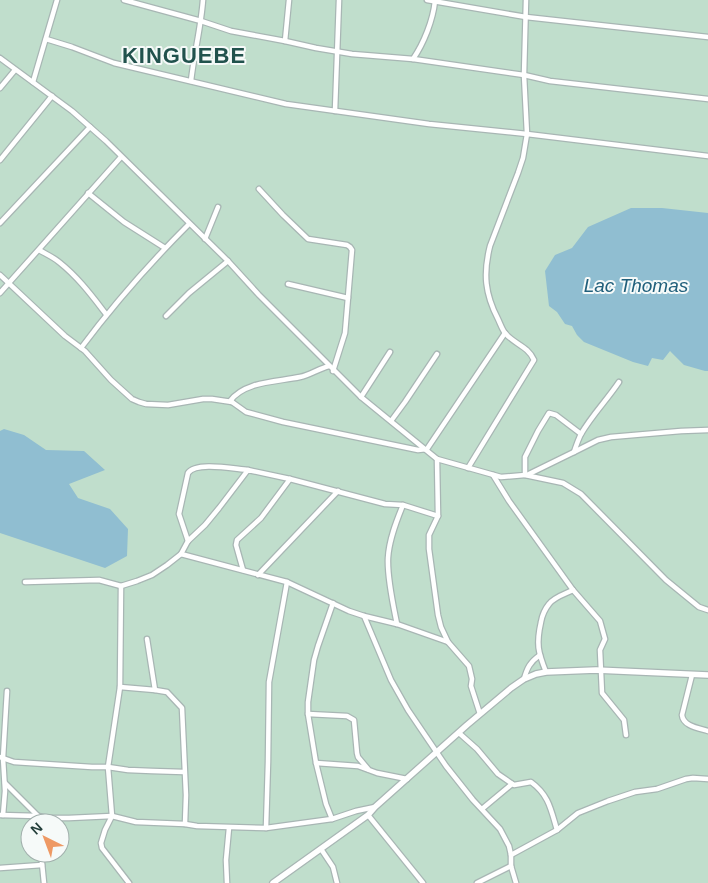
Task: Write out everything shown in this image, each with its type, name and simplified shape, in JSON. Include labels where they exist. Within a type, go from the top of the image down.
[{"type":"street","points":[[33,82],[57,0]]},
{"type":"street","points":[[124,0],[231,31],[338,52],[413,59],[550,81],[708,99]]},
{"type":"street","points":[[191,81],[203,0]]},
{"type":"street","points":[[285,41],[289,0]]},
{"type":"street","points":[[335,111],[339,0]]},
{"type":"street","points":[[428,0],[526,17],[708,37]]},
{"type":"street","points":[[468,468],[534,360],[529,350],[506,333],[488,298],[486,280],[490,246],[523,158],[527,134],[524,76],[526,0]]},
{"type":"street","points":[[413,59],[419,50],[431,20],[435,1]]},
{"type":"street","points":[[46,39],[114,63],[286,104],[428,124],[708,156]]},
{"type":"street","points":[[0,58],[90,127],[228,261],[333,371],[361,397],[437,459],[493,475],[506,477],[525,475],[563,483],[581,494],[666,580],[699,607],[708,610]]},
{"type":"street","points":[[0,88],[15,70]]},
{"type":"street","points":[[0,160],[52,96]]},
{"type":"street","points":[[0,223],[90,127]]},
{"type":"street","points":[[0,293],[121,157]]},
{"type":"street","points":[[259,189],[282,215],[308,239],[347,245],[352,250],[345,333],[333,371]]},
{"type":"street","points":[[88,193],[124,222],[165,248]]},
{"type":"street","points":[[205,239],[218,207]]},
{"type":"street","points":[[80,348],[106,314],[189,224]]},
{"type":"street","points":[[39,250],[58,261],[73,274],[106,314]]},
{"type":"street","points":[[166,316],[189,293],[228,261]]},
{"type":"street","points":[[0,275],[80,348],[111,380],[132,399],[139,402],[168,405],[212,399],[232,402],[246,412],[283,422],[418,450],[427,449],[506,333]]},
{"type":"street","points":[[288,284],[348,298]]},
{"type":"street","points":[[361,397],[390,352]]},
{"type":"street","points":[[391,421],[437,354]]},
{"type":"street","points":[[232,402],[230,401],[236,394],[259,383],[300,377],[329,366]]},
{"type":"street","points":[[574,452],[581,434],[619,382]]},
{"type":"street","points":[[525,475],[527,453],[549,413],[556,415],[581,434]]},
{"type":"street","points":[[525,475],[598,440],[611,437],[708,430]]},
{"type":"street","points":[[437,459],[438,516],[429,535],[429,549],[438,615],[448,642],[469,666],[472,680],[471,686],[480,714]]},
{"type":"street","points":[[188,540],[179,514],[188,473],[192,468],[211,467],[248,470],[385,504],[403,505],[438,516]]},
{"type":"street","points":[[25,582],[99,580],[121,586],[152,575],[167,566],[181,554],[188,540],[204,525],[248,470]]},
{"type":"street","points":[[493,475],[509,501],[573,590],[600,621],[605,639],[600,650],[602,693],[624,720],[626,736]]},
{"type":"street","points":[[243,570],[236,545],[238,540],[261,518],[290,479]]},
{"type":"street","points":[[258,574],[338,492]]},
{"type":"street","points":[[397,624],[391,593],[388,559],[397,520],[403,505]]},
{"type":"street","points":[[181,554],[287,582],[349,611],[397,624],[448,642]]},
{"type":"street","points":[[266,828],[269,682],[287,582]]},
{"type":"street","points":[[121,586],[120,687],[108,767],[112,816],[101,844],[128,883]]},
{"type":"street","points":[[546,672],[537,643],[542,618],[552,601],[573,590]]},
{"type":"street","points":[[332,818],[324,797],[316,763],[308,714],[308,702],[314,660],[333,603]]},
{"type":"street","points":[[364,616],[390,680],[408,710],[436,753],[473,800],[500,830],[509,846],[511,866],[516,883]]},
{"type":"street","points":[[147,639],[155,690]]},
{"type":"street","points":[[524,679],[527,667],[540,655]]},
{"type":"street","points":[[273,883],[368,815],[480,714],[524,679],[546,672],[601,670],[708,675]]},
{"type":"street","points":[[692,675],[682,718],[685,723],[708,731]]},
{"type":"street","points":[[120,687],[167,692],[182,708],[186,794],[185,824]]},
{"type":"street","points":[[7,690],[2,758],[5,783],[1,815],[20,816]]},
{"type":"street","points":[[308,714],[347,716],[354,720],[357,754],[368,769]]},
{"type":"street","points":[[459,733],[477,749],[498,774],[512,784],[531,782],[541,790],[549,804],[558,830]]},
{"type":"street","points":[[2,758],[14,762],[184,772]]},
{"type":"street","points":[[316,763],[358,766],[378,773],[407,779]]},
{"type":"street","points":[[511,855],[558,830],[582,811],[642,790],[658,789],[686,779],[708,779]]},
{"type":"street","points":[[5,783],[35,813]]},
{"type":"street","points":[[482,809],[512,784]]},
{"type":"street","points":[[70,818],[112,816],[136,822],[228,828],[266,828],[332,818],[375,807]]},
{"type":"street","points":[[368,815],[423,883]]},
{"type":"street","points":[[227,883],[228,828]]},
{"type":"street","points":[[321,849],[333,867],[337,883]]},
{"type":"street","points":[[0,868],[42,865],[44,883]]},
{"type":"street","points":[[477,883],[511,866]]},
{"type":"green space","points":[[0,0],[708,0],[708,883],[0,883]]},
{"type":"water","name":"Lac Thomas","points":[[631,208],[662,208],[708,213],[708,371],[684,365],[670,351],[663,360],[652,358],[648,366],[633,362],[584,342],[572,326],[565,324],[557,312],[549,306],[545,271],[555,255],[572,248],[588,227]]},
{"type":"water","points":[[4,429],[24,435],[46,450],[84,451],[105,470],[69,484],[78,498],[110,509],[128,529],[127,556],[105,568],[0,533],[0,431]]},
{"type":"district","name":"KINGUEBE","points":[[184,55]]}]
